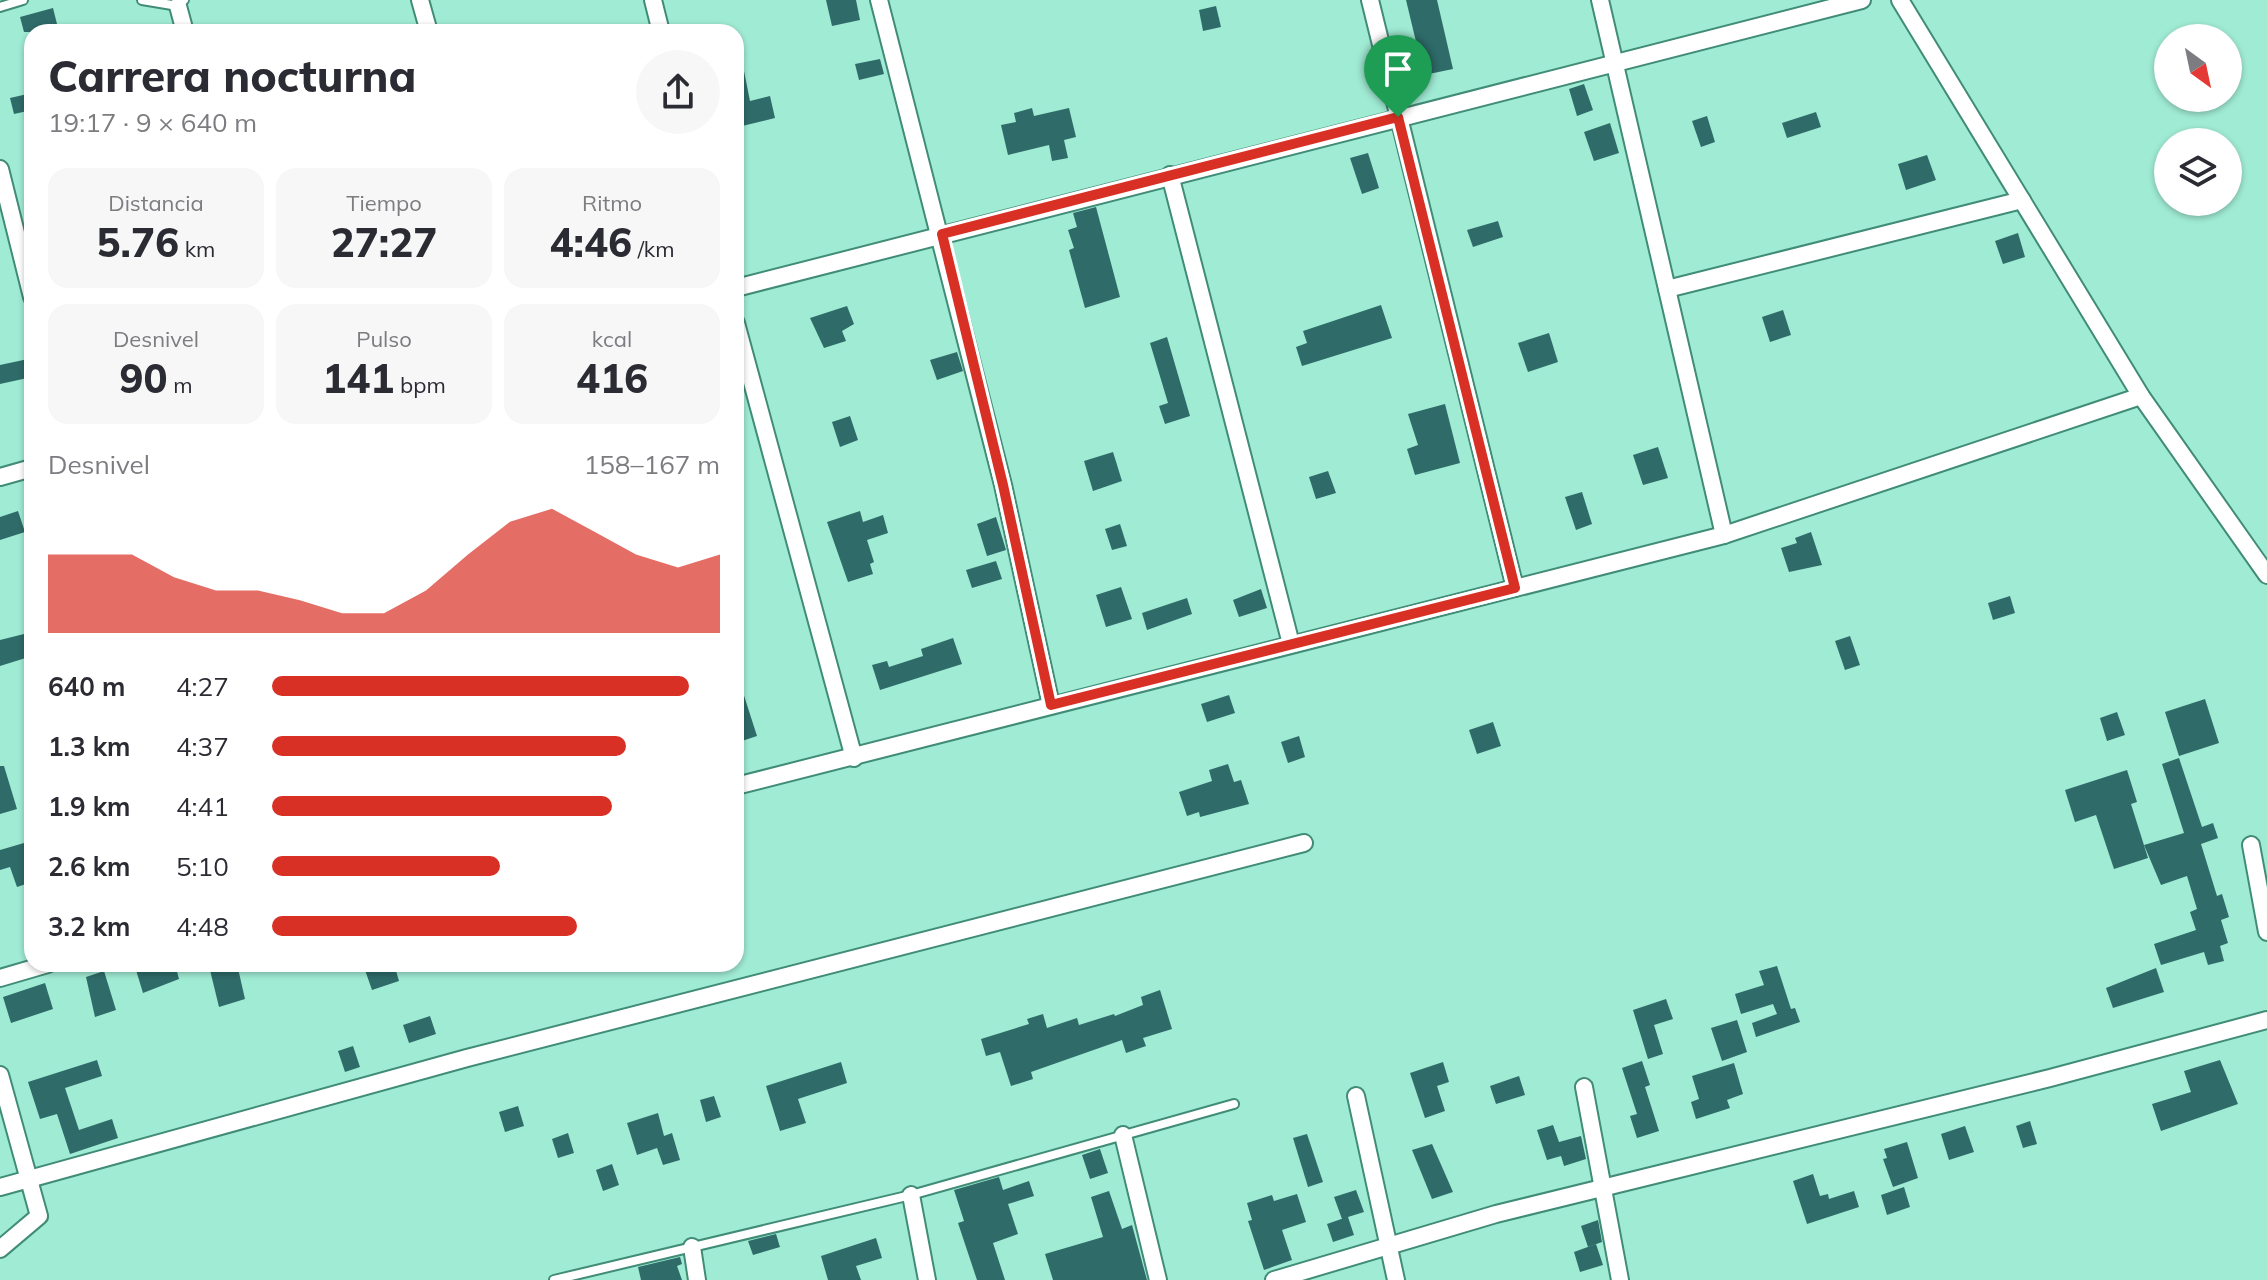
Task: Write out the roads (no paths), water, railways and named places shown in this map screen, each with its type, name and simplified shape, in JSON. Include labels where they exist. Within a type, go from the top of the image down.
[{"type":"street","points":[[420,0],[427,24]]},
{"type":"street","points":[[653,0],[659,24]]},
{"type":"street","points":[[879,0],[942,234],[1003,485],[1051,705]]},
{"type":"street","points":[[1370,0],[1515,588]]},
{"type":"street","points":[[1600,0],[1724,535]]},
{"type":"street","points":[[744,286],[1862,0]]},
{"type":"street","points":[[1900,0],[2141,396],[2267,575]]},
{"type":"street","points":[[181,3],[184,24]]},
{"type":"street","points":[[0,169],[24,265]]},
{"type":"street","points":[[1170,175],[1291,644]]},
{"type":"street","points":[[1667,289],[2022,200]]},
{"type":"street","points":[[744,352],[854,758]]},
{"type":"street","points":[[744,784],[1724,535],[2141,396]]},
{"type":"street","points":[[0,477],[24,470]]},
{"type":"street","points":[[0,1187],[467,1058],[1304,843]]},
{"type":"street","points":[[2251,845],[2267,932]]},
{"type":"street","points":[[0,978],[24,971]]},
{"type":"street","points":[[1274,1280],[1602,1188],[2050,1078],[2267,1020]]},
{"type":"street","points":[[0,1075],[39,1216],[0,1249]]},
{"type":"street","points":[[1584,1087],[1620,1280]]},
{"type":"street","points":[[1356,1096],[1396,1280]]},
{"type":"street","points":[[1123,1135],[1158,1280]]},
{"type":"street","points":[[911,1195],[927,1280]]},
{"type":"street","points":[[692,1247],[697,1280]]},
{"type":"lane","points":[[0,7],[23,0]]},
{"type":"lane","points":[[142,0],[181,3]]},
{"type":"lane","points":[[554,1280],[911,1195],[1234,1104]]}]
